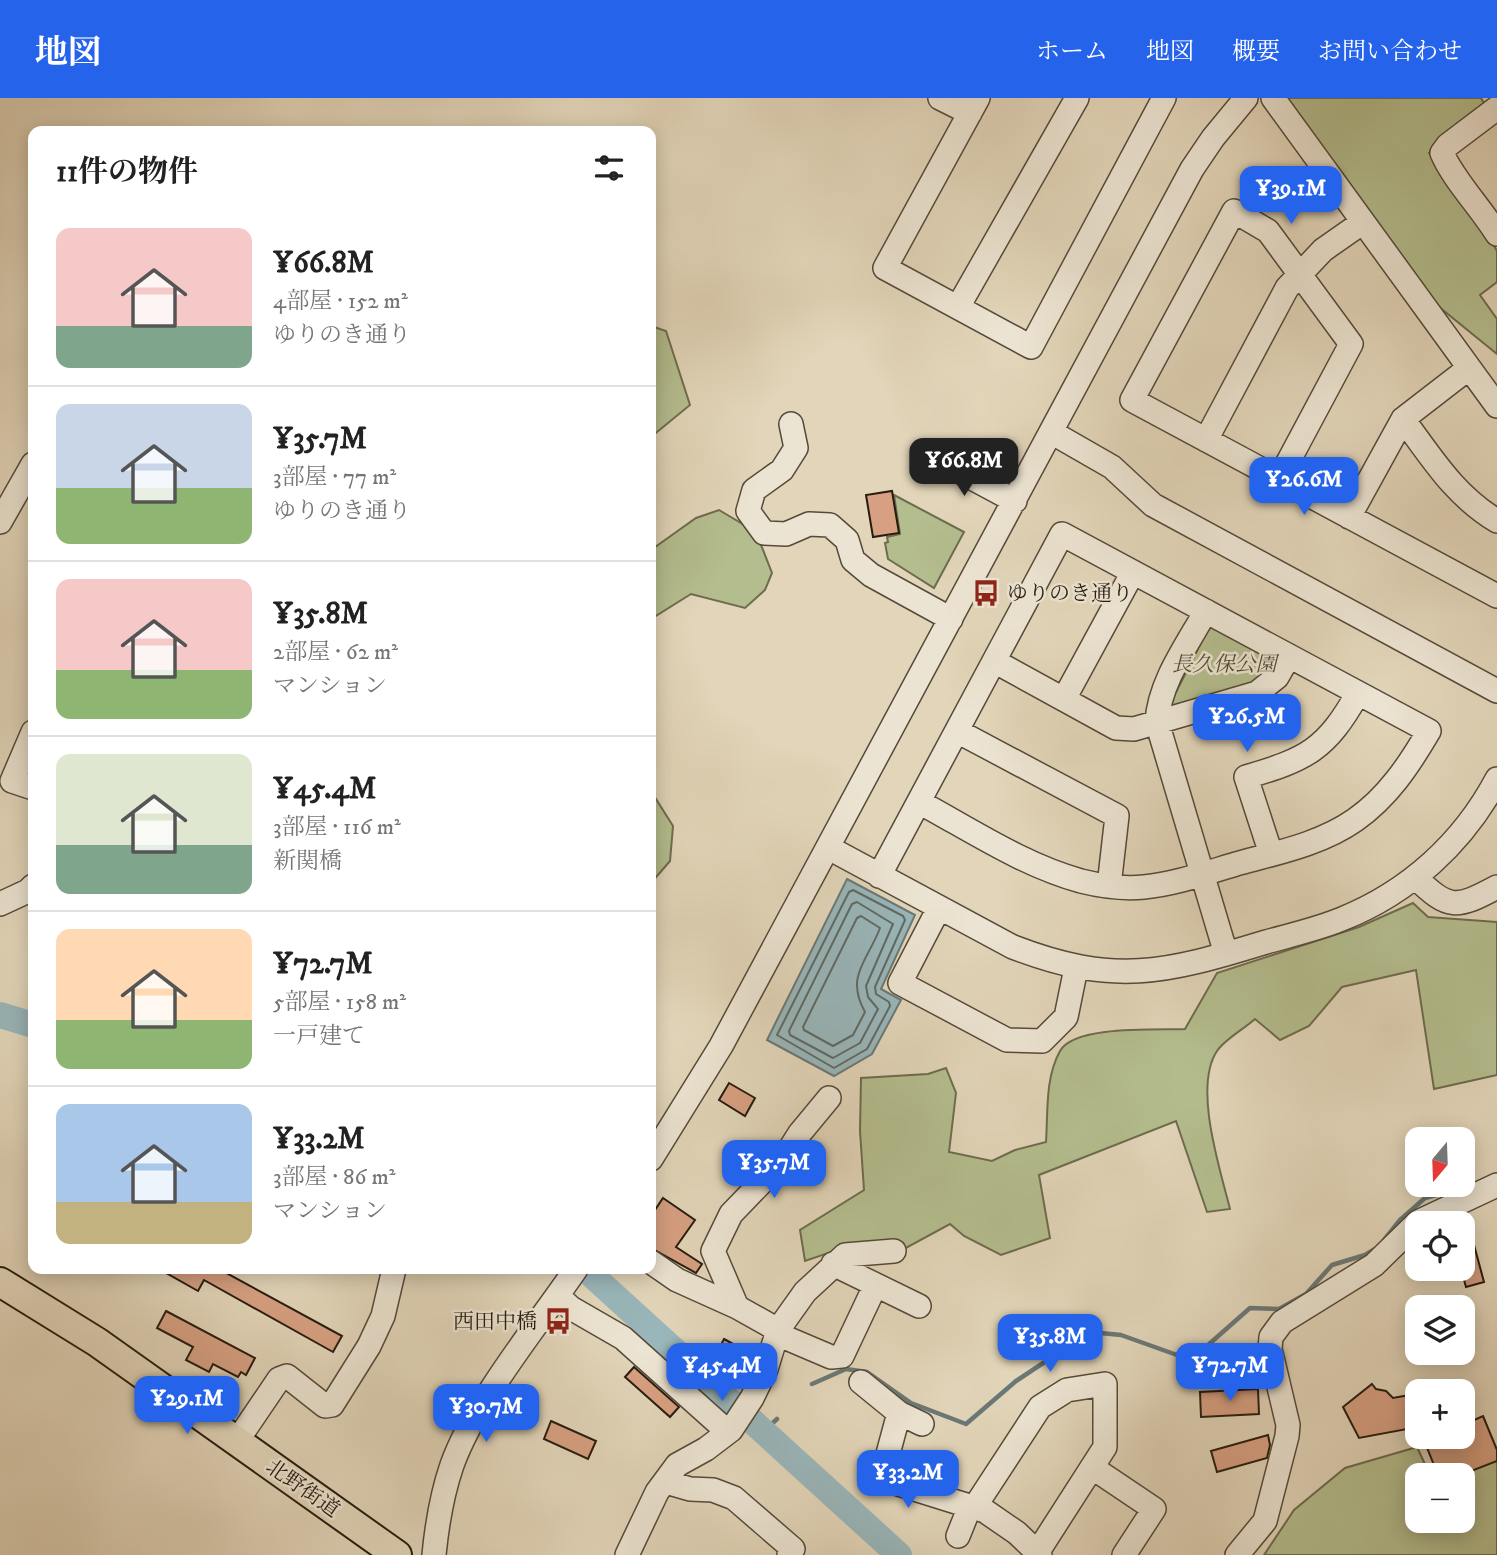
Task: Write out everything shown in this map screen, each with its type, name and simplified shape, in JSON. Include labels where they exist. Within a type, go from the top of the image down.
[{"type":"main road","name":"北野街道","points":[[0,1282],[66,1321],[397,1555]]},
{"type":"street","points":[[940,98],[974,105],[885,268],[1031,347],[1164,98]]},
{"type":"street","points":[[958,307],[1077,98]]},
{"type":"street","points":[[656,1151],[721,1046],[1192,169],[1246,98]]},
{"type":"street","points":[[1273,98],[1497,406]]},
{"type":"street","points":[[1497,108],[1448,145],[1443,153],[1447,164],[1489,202],[1497,234]]},
{"type":"street","points":[[1279,479],[1351,344],[1268,231],[1234,211],[1132,400],[1349,517],[1497,596]]},
{"type":"street","points":[[1206,440],[1287,288],[1323,250],[1363,222]]},
{"type":"street","points":[[1349,517],[1404,419],[1469,368]]},
{"type":"street","points":[[1404,419],[1459,493],[1475,508],[1497,521]]},
{"type":"street","points":[[791,424],[796,449],[782,470],[754,490],[748,511],[764,533],[786,534],[809,524],[830,525],[847,540],[853,560],[871,575],[951,619]]},
{"type":"street","points":[[1051,432],[1112,467],[1139,495],[1153,505],[1497,691]]},
{"type":"street","points":[[946,458],[1015,500]]},
{"type":"street","points":[[0,522],[28,473]]},
{"type":"street","points":[[879,876],[1062,534],[1429,731],[1397,780],[1354,820],[1315,840],[1271,854],[1202,874],[1142,887],[1109,886],[1081,881],[1035,864],[919,802]]},
{"type":"street","points":[[1064,699],[1133,572]]},
{"type":"street","points":[[1206,611],[1165,687],[1157,722],[1226,954]]},
{"type":"street","points":[[994,661],[1116,728],[1134,729],[1256,693],[1277,677],[1289,656]]},
{"type":"street","points":[[1271,854],[1246,778],[1287,765],[1319,746],[1342,721],[1358,693]]},
{"type":"street","points":[[957,731],[1117,816],[1109,886]]},
{"type":"street","points":[[28,744],[12,781],[28,786]]},
{"type":"street","points":[[829,848],[1013,947],[1076,968],[1152,971],[1188,965],[1340,920],[1384,900],[1415,877],[1457,839],[1497,779]]},
{"type":"street","points":[[1415,877],[1435,896],[1453,904],[1472,901],[1497,887]]},
{"type":"street","points":[[0,904],[28,891]]},
{"type":"street","points":[[939,908],[900,983],[1007,1040],[1042,1041],[1066,1017],[1076,968]]},
{"type":"street","points":[[737,1307],[713,1251],[731,1214],[783,1160],[800,1133],[829,1098]]},
{"type":"street","points":[[1237,1555],[1265,1521],[1287,1436],[1288,1425],[1270,1349],[1273,1332],[1282,1322],[1380,1260],[1418,1222],[1497,1185]]},
{"type":"street","points":[[627,1555],[657,1492],[677,1465],[706,1449],[729,1431],[750,1401],[766,1369],[777,1332],[805,1292],[845,1255],[894,1251]]},
{"type":"street","points":[[833,1264],[919,1306]]},
{"type":"street","points":[[656,1265],[677,1280],[737,1307],[777,1332],[831,1357],[842,1356],[875,1286]]},
{"type":"street","points":[[237,1441],[279,1379],[287,1376],[326,1406],[332,1405],[369,1346],[383,1316],[393,1274]]},
{"type":"street","points":[[562,1289],[571,1308],[622,1338],[729,1431]]},
{"type":"street","points":[[434,1555],[442,1500],[458,1451],[481,1409],[562,1289]]},
{"type":"street","points":[[861,1382],[899,1413],[922,1424]]},
{"type":"street","points":[[899,1413],[880,1473],[882,1476],[886,1480],[972,1507],[1000,1520],[1039,1554],[1105,1447],[1105,1384],[1067,1390],[1040,1407],[972,1507],[958,1536]]},
{"type":"street","points":[[1093,1468],[1154,1508],[1124,1555]]},
{"type":"street","points":[[666,1482],[690,1489],[713,1490],[734,1498],[793,1549],[789,1555]]},
{"type":"green space","points":[[1284,98],[1481,98],[1486,107],[1429,153],[1471,207],[1497,251],[1497,282],[1480,295],[1497,319],[1497,354],[1433,302]]},
{"type":"green space","points":[[656,328],[666,331],[690,405],[656,433]]},
{"type":"green space","points":[[894,495],[964,532],[934,588],[888,559],[885,543],[888,542],[887,537],[900,534]]},
{"type":"green space","points":[[719,510],[756,532],[772,573],[765,590],[745,608],[691,594],[656,616],[656,546],[696,518]]},
{"type":"green space","name":"長久保公園","points":[[1217,626],[1275,658],[1267,678],[1173,711],[1169,706],[1208,629]]},
{"type":"green space","points":[[656,799],[673,826],[670,861],[656,877]]},
{"type":"green space","points":[[1413,903],[1428,917],[1497,922],[1497,1075],[1434,1089],[1416,970],[1342,987],[1309,1026],[1280,1040],[1255,1019],[1217,1051],[1210,1066],[1208,1106],[1215,1151],[1230,1209],[1207,1212],[1176,1121],[1039,1175],[1050,1238],[1001,1255],[964,1236],[950,1224],[904,1249],[843,1248],[805,1261],[800,1230],[864,1190],[860,1131],[861,1078],[928,1074],[946,1068],[956,1093],[949,1152],[992,1161],[1015,1150],[1046,1142],[1052,1072],[1060,1051],[1068,1043],[1098,1033],[1185,1029],[1217,973],[1359,927]]},
{"type":"green space","points":[[1418,1449],[1424,1463],[1405,1463],[1405,1533],[1475,1533],[1475,1468],[1497,1460],[1497,1555],[1264,1555],[1294,1510],[1345,1468]]},
{"type":"water","points":[[847,879],[915,915],[881,989],[901,1000],[872,1054],[834,1076],[767,1040]]},
{"type":"building","points":[[892,491],[899,533],[873,537],[866,495]]},
{"type":"building","points":[[729,1083],[755,1098],[745,1116],[719,1100]]},
{"type":"building","points":[[663,1198],[695,1220],[676,1247],[702,1264],[696,1273],[656,1251],[656,1208]]},
{"type":"building","points":[[1475,1249],[1484,1282],[1466,1287],[1464,1281],[1475,1281]]},
{"type":"building","points":[[168,1274],[228,1274],[342,1336],[333,1352],[204,1280],[198,1291]]},
{"type":"building","points":[[166,1311],[255,1358],[246,1375],[241,1372],[238,1377],[213,1364],[209,1372],[186,1360],[193,1347],[157,1328]]},
{"type":"building","points":[[724,1339],[755,1356],[747,1376],[714,1358]]},
{"type":"building","points":[[634,1367],[679,1407],[670,1417],[625,1377]]},
{"type":"building","points":[[1372,1384],[1393,1398],[1405,1396],[1405,1429],[1359,1438],[1343,1407]]},
{"type":"building","points":[[1258,1389],[1259,1414],[1201,1417],[1200,1392]]},
{"type":"building","points":[[1483,1416],[1497,1450],[1497,1461],[1475,1470],[1475,1463],[1433,1463],[1428,1449],[1475,1449],[1475,1420]]},
{"type":"building","points":[[551,1421],[596,1441],[588,1459],[544,1439]]},
{"type":"building","points":[[1268,1435],[1270,1445],[1267,1458],[1217,1472],[1211,1451]]},
{"type":"waterway","points":[[0,1015],[28,1023]]},
{"type":"waterway","points":[[1384,1240],[1400,1220],[1429,1197]]},
{"type":"waterway","points":[[812,1384],[846,1369],[867,1372],[911,1403],[966,1424],[1016,1381],[1090,1332],[1121,1335],[1191,1360],[1250,1308],[1279,1309],[1306,1294],[1332,1265],[1365,1255],[1375,1249]]},
{"type":"waterway","points":[[590,1274],[899,1555]]},
{"type":"waterway","points":[[764,1431],[777,1419]]},
{"type":"place","name":"ゆりのき通り","points":[[986,593]]},
{"type":"place","name":"西田中橋","points":[[558,1321]]}]
